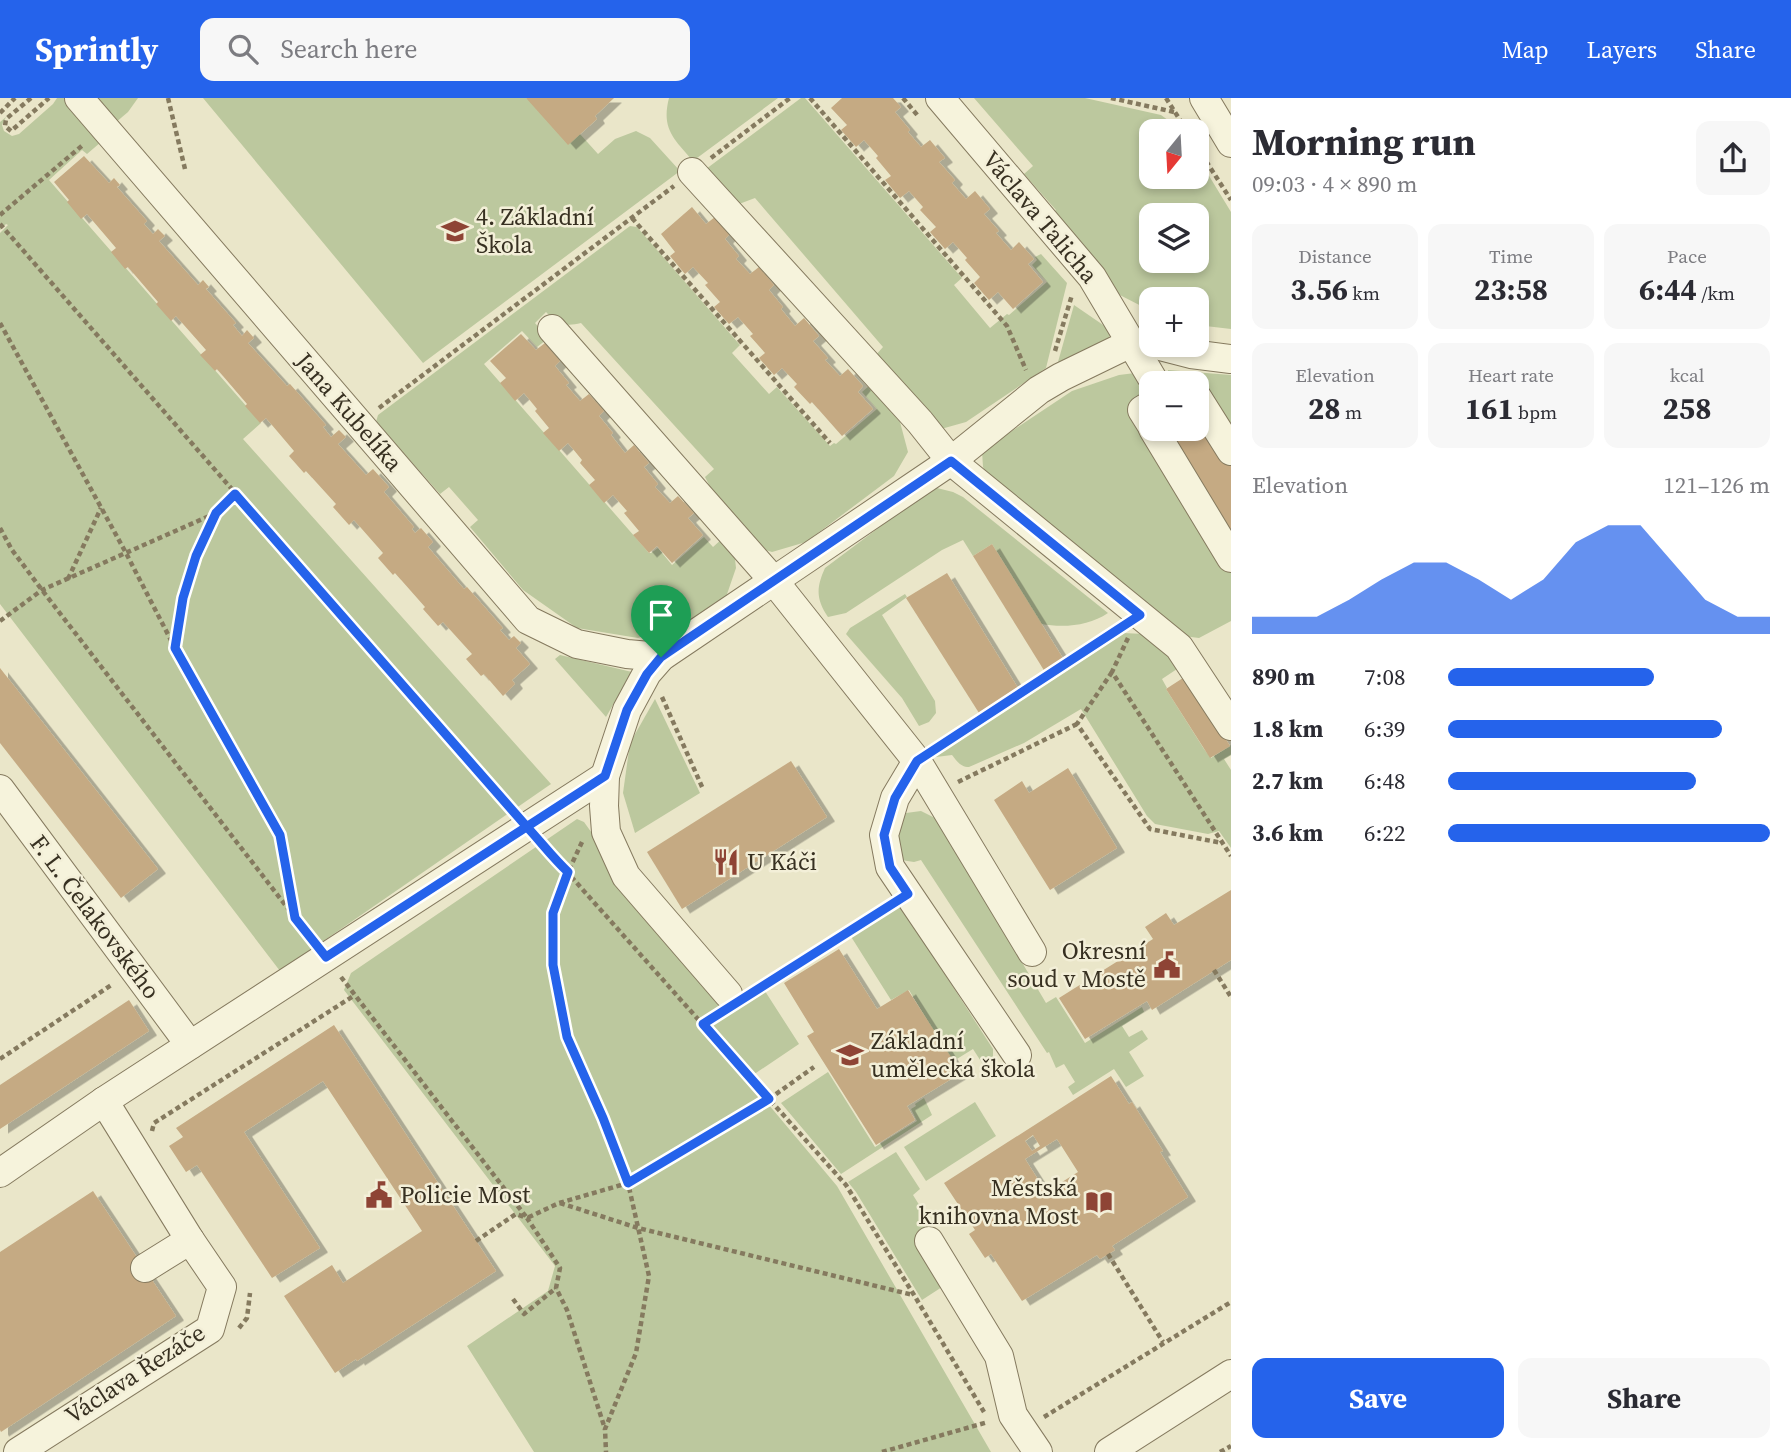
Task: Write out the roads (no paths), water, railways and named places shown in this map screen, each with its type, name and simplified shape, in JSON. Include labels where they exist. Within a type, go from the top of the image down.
[{"type":"street","name":"Jana Kubelíka","points":[[79,98],[528,620],[577,644],[627,654],[661,657]]},
{"type":"street","name":"Václava Talicha","points":[[940,98],[1139,335]]},
{"type":"street","points":[[1204,98],[1231,143]]},
{"type":"street","points":[[692,172],[920,422],[951,461],[1179,647],[1231,726]]},
{"type":"street","points":[[552,329],[774,581],[917,761],[1032,952]]},
{"type":"street","points":[[1209,343],[1231,346]]},
{"type":"street","points":[[733,1000],[626,876],[606,832],[605,776],[627,710],[647,674],[661,657],[951,461],[1050,384],[1139,347]]},
{"type":"street","points":[[1209,356],[1231,359]]},
{"type":"street","points":[[1209,416],[1231,451]]},
{"type":"street","points":[[1160,441],[1231,558]]},
{"type":"street","points":[[917,761],[895,798],[884,835],[890,867],[1017,1055]]},
{"type":"street","points":[[5,1170],[104,1101],[605,776]]},
{"type":"street","name":"F. L. Čelakovského","points":[[0,789],[190,1045]]},
{"type":"street","name":"Václava Řezáče","points":[[18,1452],[210,1329],[222,1287],[104,1101]]},
{"type":"street","points":[[145,1268],[190,1240]]},
{"type":"street","points":[[929,1241],[999,1356],[1013,1415],[1031,1441]]},
{"type":"street","points":[[1109,1452],[1231,1374]]},
{"type":"place","name":"4. Základní Škola","points":[[455,231]]},
{"type":"place","name":"U Káči","points":[[726,862]]},
{"type":"place","name":"Okresní soud v Mostě","points":[[1167,965]]},
{"type":"place","name":"Základní umělecká škola","points":[[850,1055]]},
{"type":"place","name":"Policie Most","points":[[379,1195]]},
{"type":"place","name":"Městská knihovna Most","points":[[1099,1202]]}]
